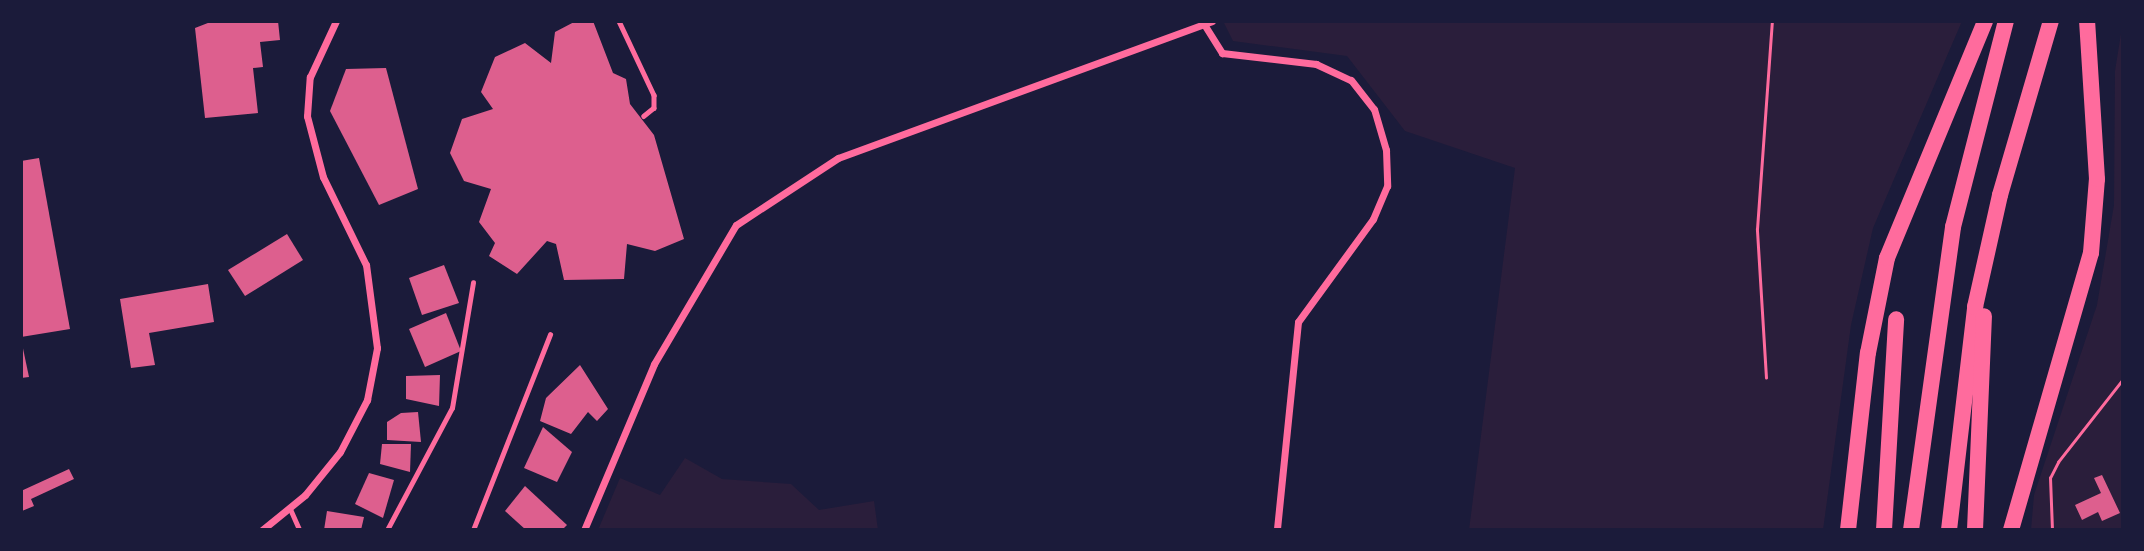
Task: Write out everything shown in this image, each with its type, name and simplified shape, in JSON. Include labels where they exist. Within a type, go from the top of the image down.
[{"type":"highway","points":[[1848,530],[1868,354],[1887,258],[1984,21]]},
{"type":"highway","points":[[1911,530],[1953,227],[2006,21]]},
{"type":"highway","points":[[1949,530],[1959,423],[2000,195],[2051,21]]},
{"type":"highway","points":[[2011,530],[2091,253],[2097,178],[2087,21]]},
{"type":"highway","points":[[1975,530],[1980,311]]},
{"type":"highway","points":[[1884,530],[1896,319]]},
{"type":"street","points":[[262,530],[290,508],[340,452],[367,400],[377,348],[366,265],[323,177],[307,116],[310,77],[335,21]]},
{"type":"street","points":[[584,530],[653,364],[736,225],[838,158],[1212,21]]},
{"type":"street","points":[[1203,24],[1222,53],[1316,64],[1351,80],[1374,109],[1386,150],[1387,186],[1373,219],[1298,322],[1278,530]]},
{"type":"lane","points":[[619,21],[654,95],[653,108],[644,116]]},
{"type":"lane","points":[[387,530],[452,408],[473,283]]},
{"type":"lane","points":[[473,530],[550,335]]},
{"type":"lane","points":[[290,508],[300,530]]},
{"type":"path","points":[[1766,378],[1757,229],[1772,21]]},
{"type":"path","points":[[2052,530],[2050,478],[2057,462],[2123,379]]},
{"type":"shaded area","points":[[1962,21],[1873,228],[1851,325],[1823,530],[1469,530],[1515,168],[1405,131],[1347,56],[1233,41],[1224,23]]},
{"type":"shaded area","points":[[2123,21],[2123,530],[2031,530],[2034,495],[2097,305],[2114,205],[2115,71]]},
{"type":"shaded area","points":[[685,458],[722,479],[791,484],[819,510],[874,501],[878,530],[598,530],[620,478],[660,495]]},
{"type":"building","points":[[213,21],[278,21],[280,40],[260,42],[263,67],[253,68],[258,113],[205,118],[195,28]]},
{"type":"building","points":[[576,21],[593,21],[613,73],[626,79],[630,104],[654,135],[684,239],[655,251],[627,244],[624,279],[564,280],[556,244],[547,241],[517,274],[489,256],[495,243],[479,222],[491,189],[464,181],[450,153],[462,119],[493,109],[481,92],[495,57],[525,43],[551,63],[555,32]]},
{"type":"building","points":[[386,68],[418,189],[379,205],[330,111],[346,69]]},
{"type":"building","points":[[39,158],[70,329],[21,337],[21,161]]},
{"type":"building","points":[[287,234],[303,260],[245,296],[228,270]]},
{"type":"building","points":[[444,265],[459,303],[422,315],[409,278]]},
{"type":"building","points":[[208,284],[214,322],[149,333],[155,365],[131,368],[120,299]]},
{"type":"building","points":[[446,313],[461,351],[425,367],[409,329]]},
{"type":"building","points":[[21,339],[29,377],[21,378]]},
{"type":"building","points":[[580,365],[608,409],[597,421],[588,412],[571,434],[540,421],[546,398]]},
{"type":"building","points":[[440,375],[439,406],[406,399],[406,376]]},
{"type":"building","points":[[418,412],[421,442],[387,440],[387,422],[401,413]]},
{"type":"building","points":[[543,427],[572,452],[557,482],[524,468]]},
{"type":"building","points":[[382,444],[411,444],[410,472],[380,464]]},
{"type":"building","points":[[69,469],[74,479],[31,499],[34,506],[22,511],[21,491]]},
{"type":"building","points":[[369,473],[394,480],[383,518],[355,504]]},
{"type":"building","points":[[2102,475],[2120,513],[2102,521],[2098,512],[2082,520],[2075,505],[2101,493],[2094,478]]},
{"type":"building","points":[[525,486],[567,525],[562,530],[526,530],[505,511]]},
{"type":"building","points":[[327,511],[364,517],[361,530],[324,530]]}]
